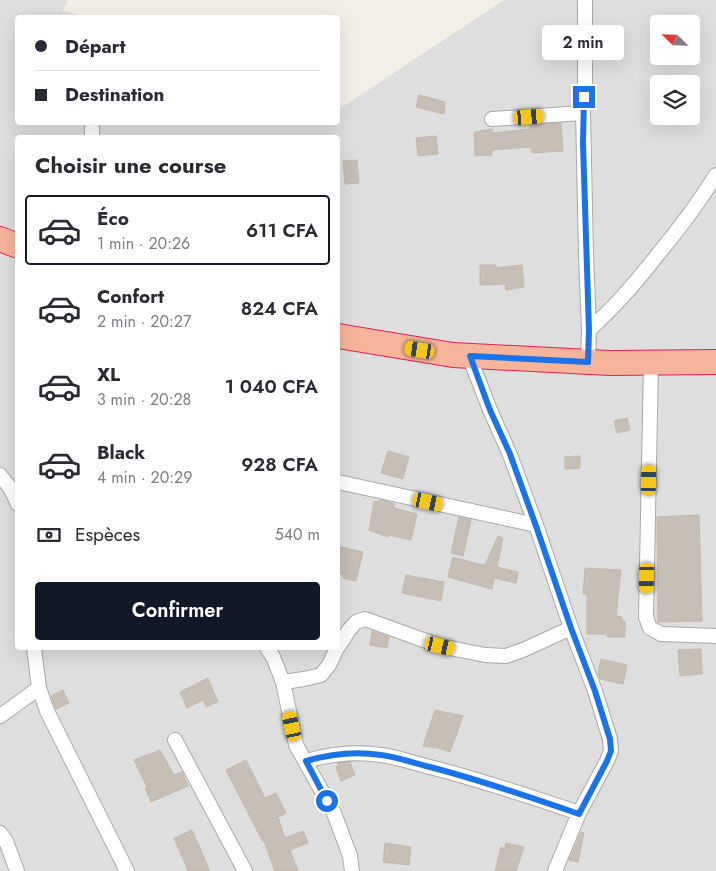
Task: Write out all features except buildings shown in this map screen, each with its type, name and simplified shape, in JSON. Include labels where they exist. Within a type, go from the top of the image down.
[{"type":"highway","points":[[0,239],[15,245]]},
{"type":"highway","points":[[340,336],[453,355],[588,362],[716,362]]},
{"type":"street","points":[[585,0],[583,143],[589,330],[588,362]]},
{"type":"street","points":[[492,119],[583,113]]},
{"type":"street","points":[[589,330],[607,314],[642,275],[682,226],[716,175]]},
{"type":"street","points":[[470,356],[490,410],[510,454],[595,691],[610,739],[611,751],[607,761],[579,814],[555,871]]},
{"type":"street","points":[[652,363],[646,617],[650,628],[661,634],[716,636]]},
{"type":"street","points":[[0,475],[15,498]]},
{"type":"street","points":[[340,482],[536,526]]},
{"type":"street","points":[[340,643],[356,622],[365,619],[440,646],[485,656],[506,656],[571,628]]},
{"type":"street","points":[[34,650],[39,688],[47,711],[127,871]]},
{"type":"street","points":[[268,650],[283,682],[296,745],[334,813],[350,856],[352,871]]},
{"type":"street","points":[[283,682],[321,675],[329,665],[336,650]]},
{"type":"street","points":[[0,716],[39,688]]},
{"type":"street","points":[[175,740],[245,871]]},
{"type":"street","points":[[306,761],[324,756],[350,754],[381,755],[510,790],[579,814]]},
{"type":"street","points":[[0,833],[6,841],[17,871]]},
{"type":"shaded area","points":[[0,0],[68,0],[63,10],[77,15],[15,15],[15,125],[340,125],[340,109],[504,0],[716,0],[716,871],[0,871]]},
{"type":"route","points":[[327,801],[306,761],[324,756],[350,754],[381,755],[510,790],[579,814],[611,751],[610,739],[595,691],[510,454],[490,410],[470,356],[588,362],[589,330],[583,143],[584,97]]}]
